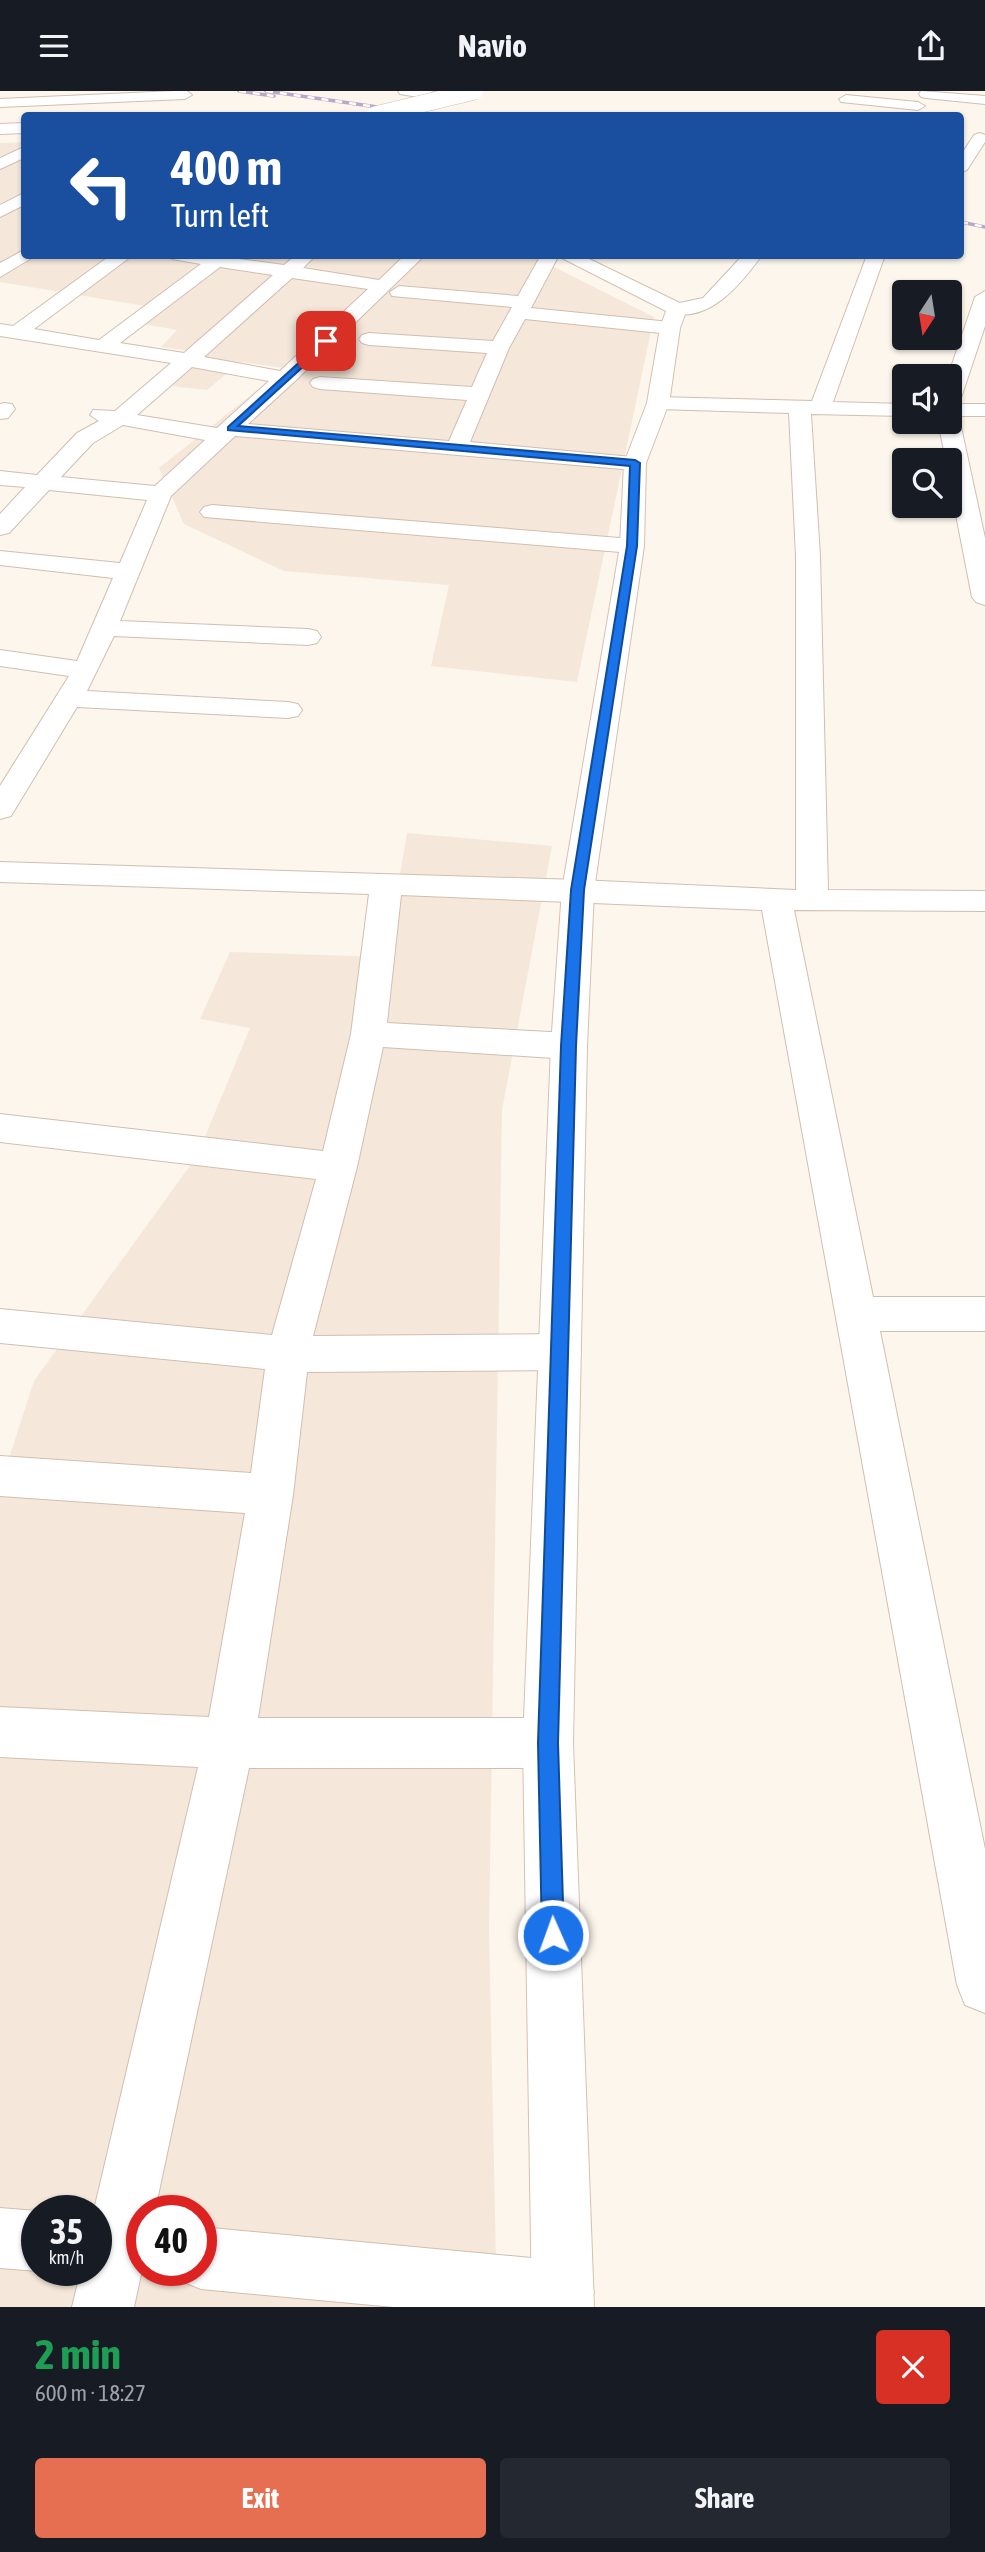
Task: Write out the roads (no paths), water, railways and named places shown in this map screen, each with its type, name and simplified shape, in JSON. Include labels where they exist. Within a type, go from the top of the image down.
[{"type":"street","points":[[405,91],[430,95]]},
{"type":"street","points":[[390,112],[483,93]]},
{"type":"street","points":[[422,112],[483,93]]},
{"type":"street","points":[[1,134],[10,99],[185,95]]},
{"type":"street","points":[[846,99],[921,106],[985,100]]},
{"type":"street","points":[[1,134],[21,130]]},
{"type":"street","points":[[1,134],[21,138]]},
{"type":"street","points":[[969,158],[980,138]]},
{"type":"street","points":[[0,164],[21,154]]},
{"type":"street","points":[[0,212],[21,200]]},
{"type":"street","points":[[0,271],[21,257]]},
{"type":"street","points":[[8,332],[118,259]]},
{"type":"street","points":[[102,347],[219,259]]},
{"type":"street","points":[[225,259],[392,289],[520,307],[673,319],[709,303],[749,259]]},
{"type":"street","points":[[0,528],[85,438],[120,418],[302,259]]},
{"type":"street","points":[[0,810],[86,670],[160,494],[286,378],[392,289],[413,259]]},
{"type":"street","points":[[457,448],[499,348],[548,259]]},
{"type":"street","points":[[572,259],[673,319]]},
{"type":"street","points":[[874,259],[810,408],[808,556],[793,900],[857,1314],[985,1985]]},
{"type":"street","points":[[962,376],[978,343],[985,299]]},
{"type":"street","points":[[217,2260],[563,2299],[548,1743],[569,1046],[578,890],[632,546],[635,463],[658,403],[673,319]]},
{"type":"street","points":[[8,332],[286,378]]},
{"type":"street","points":[[369,339],[499,348]]},
{"type":"street","points":[[320,383],[479,394]]},
{"type":"street","points":[[658,403],[892,409]]},
{"type":"street","points":[[962,410],[985,410]]},
{"type":"street","points":[[79,412],[227,432],[635,463]]},
{"type":"street","points":[[954,434],[973,484],[985,597]]},
{"type":"street","points":[[0,478],[160,494]]},
{"type":"street","points":[[212,512],[632,546]]},
{"type":"street","points":[[0,558],[129,572]]},
{"type":"street","points":[[104,628],[308,637]]},
{"type":"street","points":[[0,658],[86,670]]},
{"type":"street","points":[[69,698],[288,710]]},
{"type":"street","points":[[0,872],[578,890],[793,900],[985,901]]},
{"type":"street","points":[[103,2307],[118,2250],[229,1743],[271,1495],[288,1354],[338,1167],[368,1034],[386,884]]},
{"type":"street","points":[[368,1034],[569,1046]]},
{"type":"street","points":[[0,1129],[338,1167]]},
{"type":"street","points":[[857,1314],[985,1314]]},
{"type":"street","points":[[0,1326],[288,1354],[560,1352]]},
{"type":"street","points":[[0,1476],[271,1495]]},
{"type":"street","points":[[0,1732],[229,1743],[548,1743]]},
{"type":"street","points":[[0,2238],[21,2240]]},
{"type":"railway","points":[[239,91],[274,96]]},
{"type":"railway","points":[[266,91],[412,112]]},
{"type":"railway","points":[[964,223],[985,227]]}]
